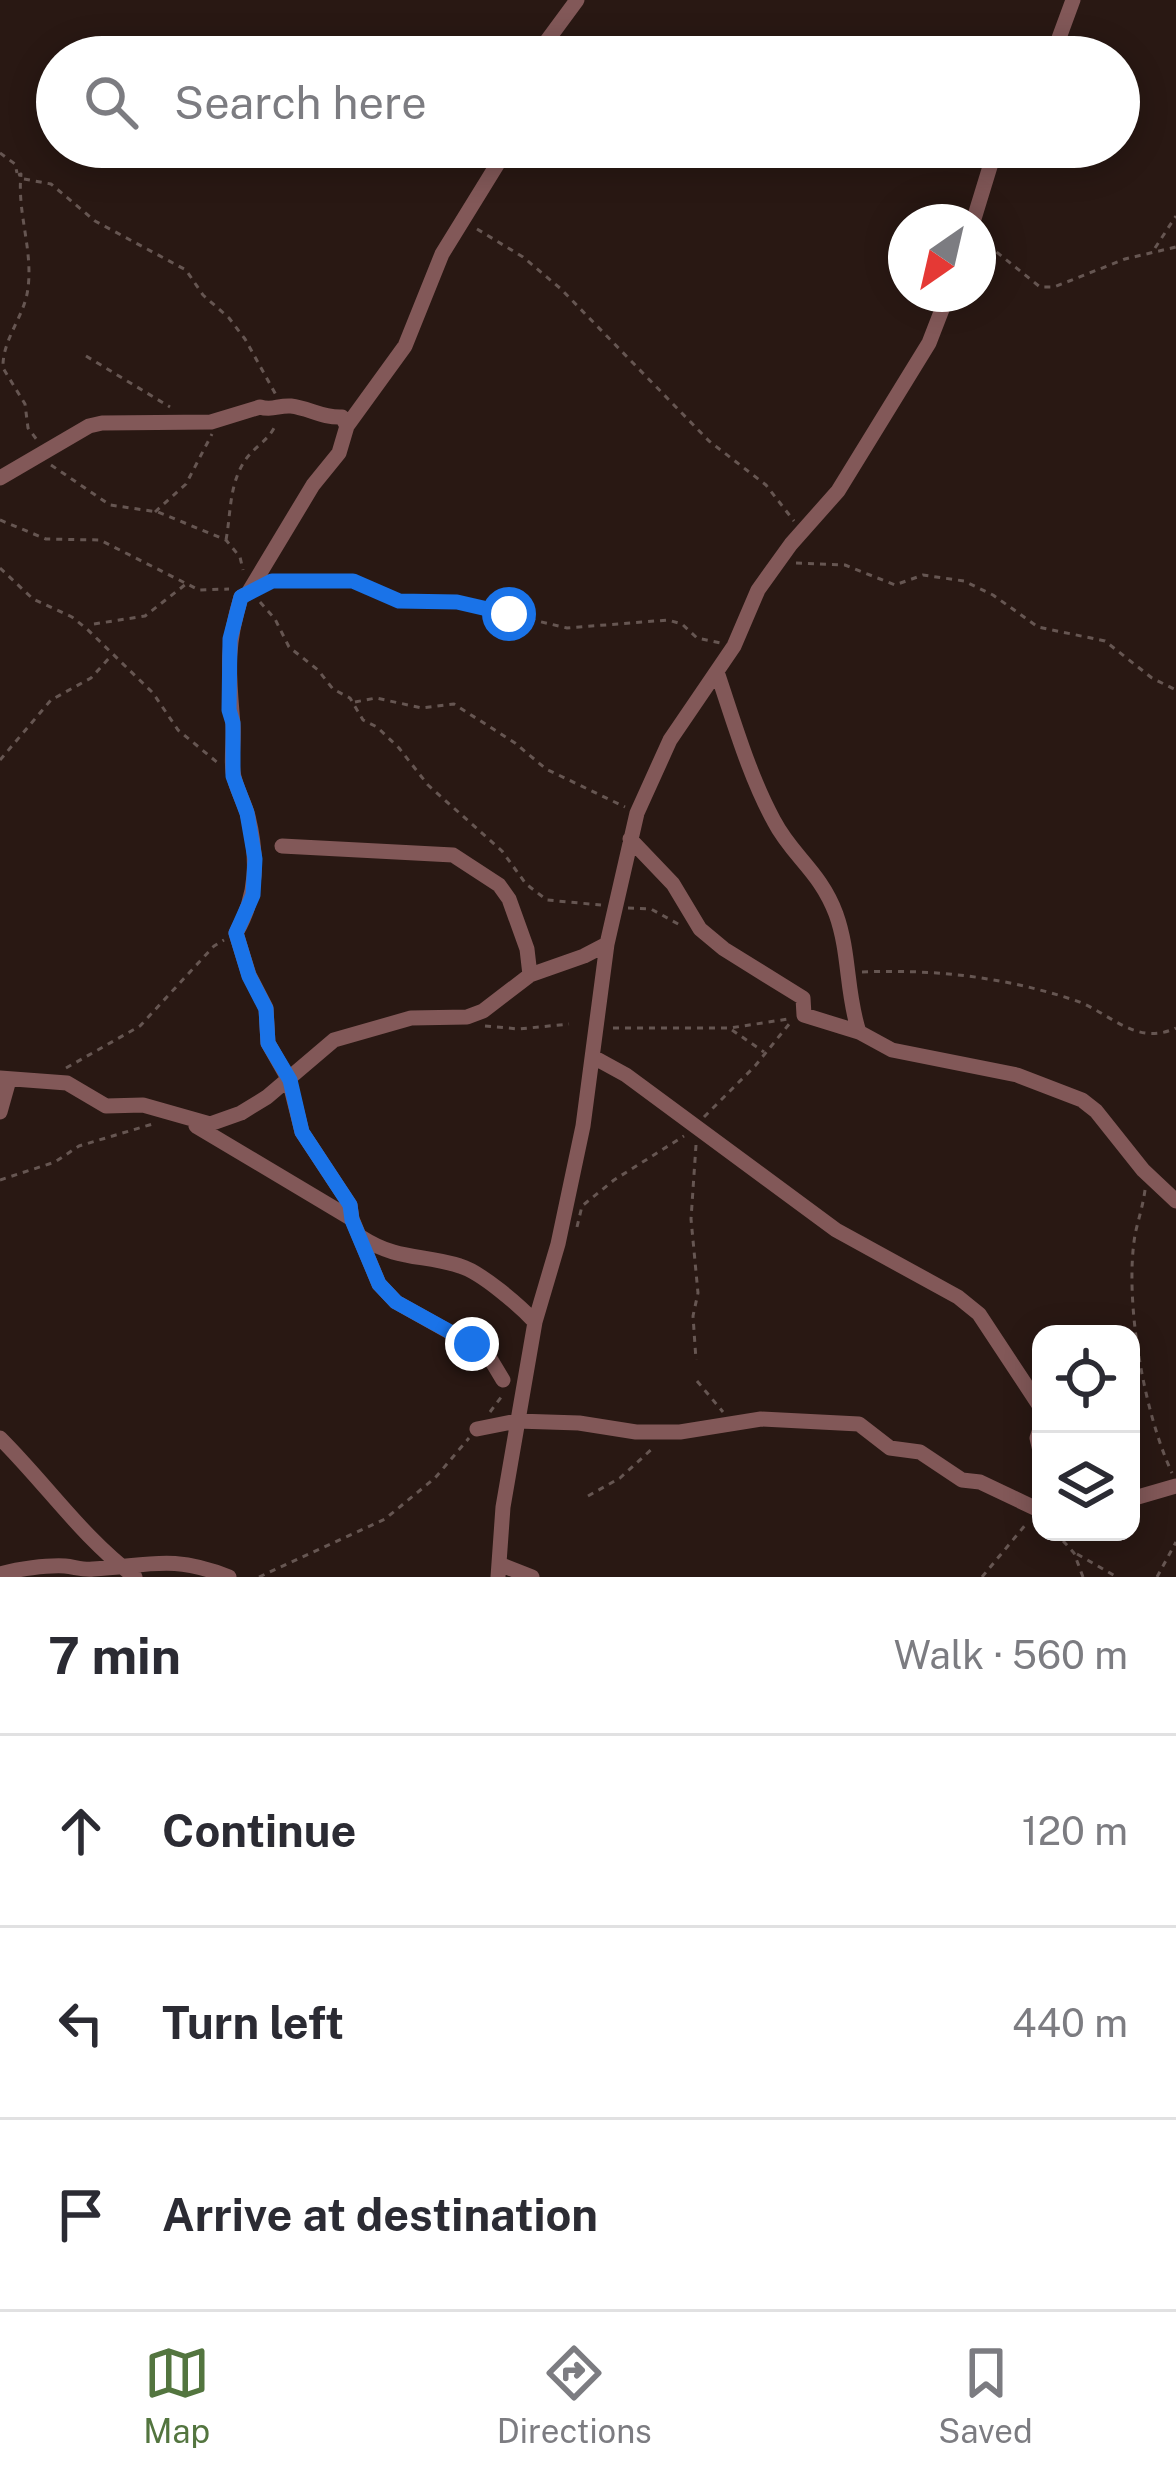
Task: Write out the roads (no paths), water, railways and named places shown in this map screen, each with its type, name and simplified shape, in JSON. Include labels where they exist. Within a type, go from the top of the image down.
[{"type":"street","points":[[550,36],[577,0]]},
{"type":"street","points":[[1059,36],[1072,0]]},
{"type":"street","points":[[496,168],[442,254],[405,346],[347,426],[339,453],[313,484],[244,595],[233,622],[227,673],[233,776],[247,813],[255,859],[253,895],[236,933],[249,976],[266,1009],[268,1043],[290,1080],[302,1132],[350,1205],[379,1284],[396,1302],[472,1344],[491,1360],[503,1387]]},
{"type":"street","points":[[979,204],[990,168]]},
{"type":"street","points":[[532,1577],[499,1570],[503,1507],[535,1322],[558,1244],[595,1058],[593,1031],[607,944],[637,813],[670,740],[734,646],[758,590],[838,491],[929,343],[941,312]]},
{"type":"street","points":[[0,478],[89,426],[103,423],[211,422],[260,407],[290,406],[318,416],[342,417],[347,426]]},
{"type":"street","points":[[717,672],[775,824],[820,880],[836,915],[859,1032]]},
{"type":"street","points":[[630,839],[674,884],[700,929],[803,998],[804,1015],[859,1032],[892,1049],[1017,1075],[1082,1100],[1107,1122],[1143,1170],[1173,1192]]},
{"type":"street","points":[[282,845],[453,855],[499,885],[509,899],[530,975]]},
{"type":"street","points":[[0,1112],[4,1079],[50,1080],[67,1083],[106,1106],[143,1105],[210,1124],[225,1120],[290,1080],[334,1040],[411,1018],[467,1017],[530,975],[607,944]]},
{"type":"street","points":[[595,1058],[696,1125],[836,1230],[968,1305],[979,1314],[1032,1394]]},
{"type":"street","points":[[188,1120],[352,1220]]},
{"type":"street","points":[[362,1237],[404,1258],[470,1270],[535,1322]]},
{"type":"street","points":[[477,1429],[517,1421],[658,1432],[761,1419],[859,1424],[890,1448],[920,1452],[962,1480],[980,1482],[1032,1506]]},
{"type":"street","points":[[0,1438],[44,1483],[86,1537],[135,1577]]},
{"type":"street","points":[[1140,1496],[1175,1487]]},
{"type":"street","points":[[0,1574],[168,1561],[229,1577]]}]
